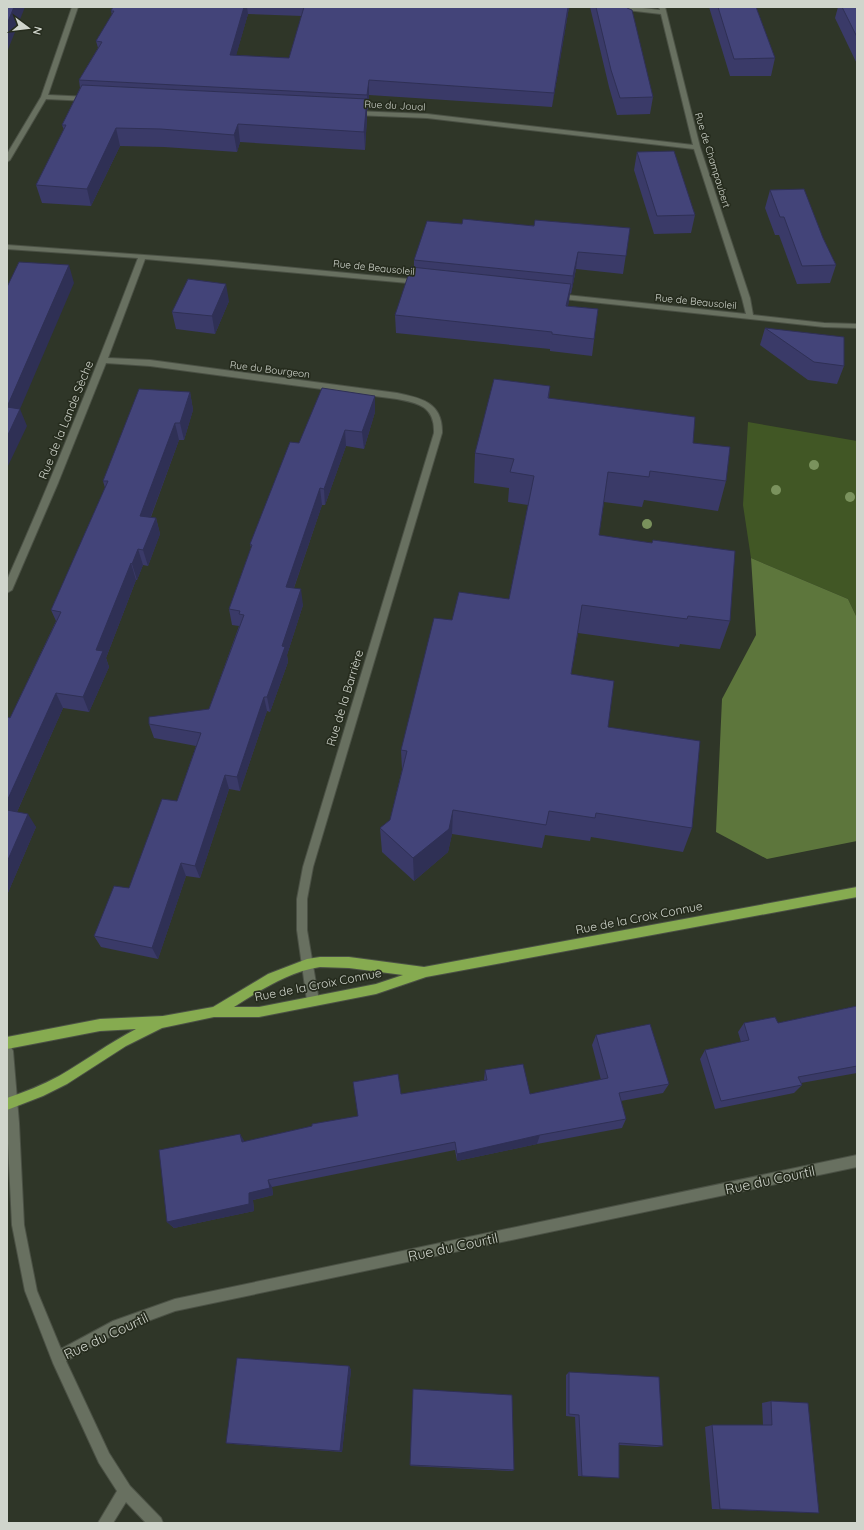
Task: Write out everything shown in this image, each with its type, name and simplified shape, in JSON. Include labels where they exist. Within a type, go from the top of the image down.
[{"type":"main road","name":"Rue de la Croix Connue","points":[[7,1043],[100,1025],[163,1022],[214,1012],[259,1012],[376,989],[426,972],[688,922],[857,892]]},
{"type":"main road","name":"Rue de la Croix Connue","points":[[214,1012],[289,970],[308,964],[333,962],[354,963],[426,972]]},
{"type":"main road","name":"Rue de la Croix Connue","points":[[9,1104],[39,1092],[63,1080],[122,1042],[163,1022]]},
{"type":"street","points":[[7,160],[44,96],[57,64],[75,7]]},
{"type":"street","points":[[618,7],[662,10]]},
{"type":"street","name":"Rue de Champaubert","points":[[662,10],[697,146],[746,298],[750,317]]},
{"type":"street","points":[[44,96],[98,100]]},
{"type":"street","name":"Rue du Joual","points":[[348,112],[427,116],[697,146]]},
{"type":"street","name":"Rue de Beausoleil","points":[[7,247],[142,256],[424,282]]},
{"type":"street","name":"Rue de la Lande Sèche","points":[[7,590],[54,483],[103,360],[142,256]]},
{"type":"street","name":"Rue de Beausoleil","points":[[549,295],[824,325],[857,326]]},
{"type":"street","name":"Rue du Bourgeon","points":[[103,360],[150,363],[397,396],[415,400],[431,408]]},
{"type":"street","name":"Rue de la Barrière","points":[[313,1001],[302,930],[302,899],[308,867],[438,433],[438,418],[431,408]]},
{"type":"street","name":"Rue du Courtil","points":[[7,1051],[9,1104],[18,1225],[31,1291],[58,1358],[104,1458],[126,1491],[156,1523]]},
{"type":"street","name":"Rue du Courtil","points":[[58,1358],[118,1326],[175,1305],[857,1161]]},
{"type":"street","points":[[106,1523],[126,1491]]},
{"type":"green space","points":[[748,422],[857,441],[857,618],[848,599],[751,558],[743,505]]},
{"type":"green space","points":[[751,558],[848,599],[857,618],[857,841],[767,859],[716,832],[722,699],[756,635]]},
{"type":"building","points":[[7,7],[14,7],[7,24]]},
{"type":"building","points":[[113,7],[244,7],[230,55],[289,58],[304,7],[568,7],[554,93],[369,80],[367,95],[79,80],[102,42],[96,41],[114,11],[111,11]]},
{"type":"building","points":[[596,7],[627,7],[632,10],[653,97],[620,98],[611,70]]},
{"type":"building","points":[[718,7],[756,7],[775,58],[734,59]]},
{"type":"building","points":[[842,7],[857,7],[857,37]]},
{"type":"building","points":[[82,85],[367,99],[364,132],[238,124],[234,135],[161,129],[116,128],[87,189],[36,185],[66,125],[62,125]]},
{"type":"building","points":[[674,151],[695,215],[657,216],[637,152]]},
{"type":"building","points":[[804,189],[823,238],[836,265],[802,266],[784,217],[780,217],[770,190]]},
{"type":"building","points":[[463,219],[534,226],[535,220],[630,228],[626,256],[578,252],[573,276],[414,260],[427,221],[462,224]]},
{"type":"building","points":[[19,262],[69,265],[7,407],[7,287]]},
{"type":"building","points":[[411,267],[571,284],[566,306],[598,309],[594,339],[552,334],[552,332],[395,315]]},
{"type":"building","points":[[188,279],[226,284],[212,316],[172,312]]},
{"type":"building","points":[[765,328],[844,337],[844,366],[814,362]]},
{"type":"building","points":[[494,379],[550,386],[548,398],[695,417],[693,443],[730,447],[726,481],[650,471],[649,477],[608,472],[599,535],[652,543],[653,540],[735,551],[730,621],[688,616],[687,619],[582,605],[571,674],[614,681],[608,727],[700,741],[692,828],[596,813],[595,818],[549,811],[546,825],[453,810],[449,829],[413,858],[380,828],[390,820],[407,751],[401,750],[434,618],[452,620],[459,592],[509,599],[534,476],[510,472],[514,459],[475,453]]},
{"type":"building","points":[[322,388],[375,396],[362,432],[345,430],[324,489],[320,488],[286,587],[301,589],[282,646],[285,647],[267,697],[264,697],[237,777],[225,775],[195,866],[181,863],[152,948],[94,936],[114,886],[129,888],[162,799],[177,801],[201,733],[149,724],[149,717],[209,709],[244,615],[239,614],[240,611],[229,609],[252,545],[250,544],[290,442],[299,443]]},
{"type":"building","points":[[139,389],[190,392],[180,423],[175,423],[140,516],[156,518],[143,550],[138,549],[132,564],[131,563],[96,650],[103,651],[83,697],[56,693],[7,801],[7,717],[10,718],[61,612],[51,610],[108,481],[103,481]]},
{"type":"building","points":[[7,407],[20,409],[7,437]]},
{"type":"building","points":[[7,810],[28,814],[7,862]]},
{"type":"building","points":[[857,1006],[857,1066],[798,1077],[802,1085],[721,1101],[705,1050],[749,1040],[744,1023],[775,1017],[778,1023]]},
{"type":"building","points":[[650,1024],[669,1084],[619,1093],[626,1119],[540,1135],[457,1154],[455,1142],[268,1180],[270,1188],[249,1193],[249,1204],[167,1222],[159,1150],[240,1134],[242,1142],[312,1126],[312,1124],[358,1116],[353,1082],[398,1074],[401,1094],[487,1080],[485,1070],[523,1064],[530,1094],[608,1078],[596,1035]]},
{"type":"building","points":[[237,1358],[349,1366],[340,1451],[226,1443]]},
{"type":"building","points":[[569,1372],[659,1377],[663,1446],[619,1443],[619,1478],[582,1476],[579,1415],[569,1414]]},
{"type":"building","points":[[413,1389],[512,1395],[514,1470],[410,1465]]},
{"type":"building","points":[[771,1401],[808,1403],[819,1513],[720,1509],[712,1425],[772,1425]]}]
